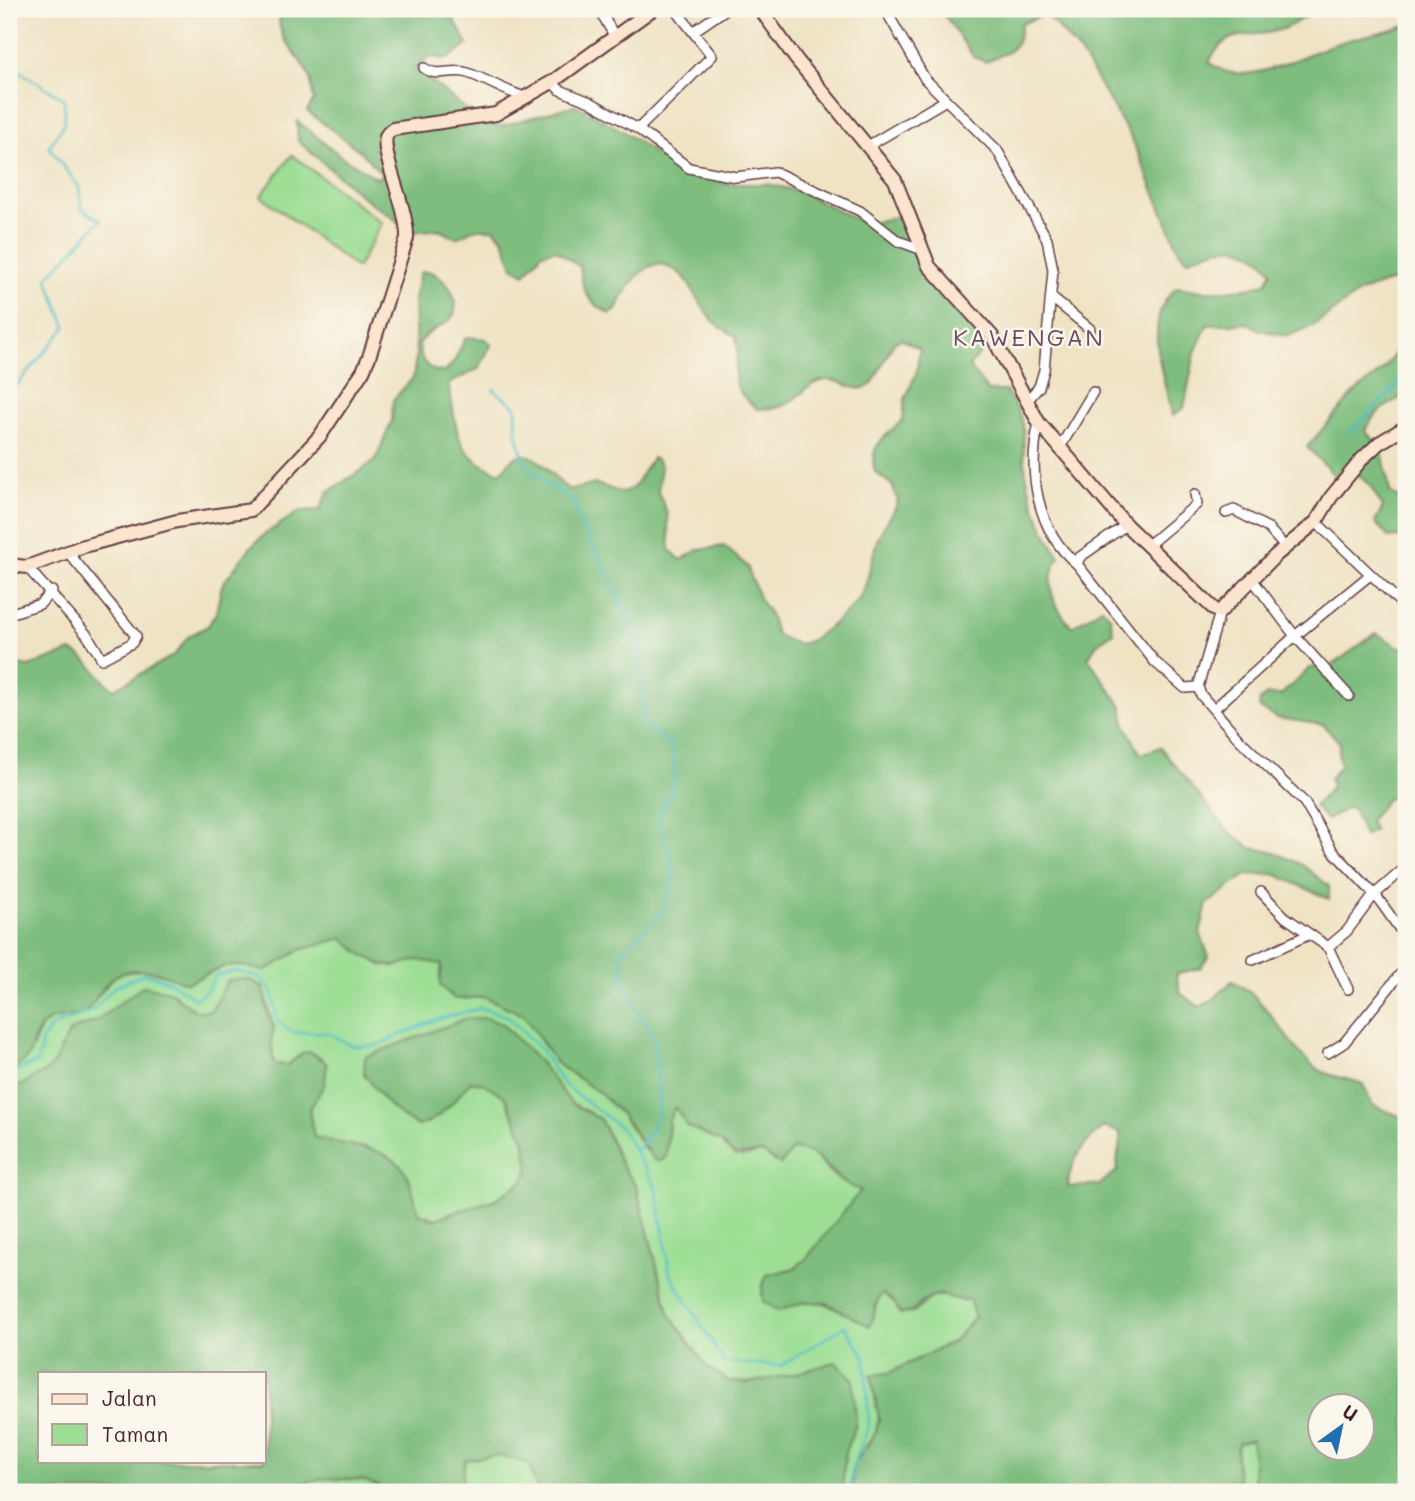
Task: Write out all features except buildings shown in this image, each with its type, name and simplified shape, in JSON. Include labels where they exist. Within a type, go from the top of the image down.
[{"type":"main road","points":[[9,565],[27,567],[67,551],[177,521],[251,510],[263,500],[320,436],[369,357],[407,237],[407,217],[387,151],[385,138],[388,132],[393,129],[494,115],[552,82],[653,9]]},
{"type":"main road","points":[[760,9],[796,59],[902,191],[923,250],[936,276],[992,336],[1039,423],[1126,525],[1220,612],[1286,547],[1316,522],[1331,497],[1362,459],[1379,443],[1406,427]]},
{"type":"street","points":[[599,9],[615,37]]},
{"type":"street","points":[[638,129],[680,84],[710,59],[711,52],[675,9]]},
{"type":"street","points":[[694,31],[726,9]]},
{"type":"street","points":[[885,9],[925,79],[990,140],[1031,208],[1052,257],[1052,298],[1041,383],[1026,402]]},
{"type":"street","points":[[424,68],[436,75],[464,71],[500,90],[525,97]]},
{"type":"street","points":[[552,82],[560,90],[590,102],[638,129],[689,168],[736,177],[775,172],[860,211],[898,241],[923,250]]},
{"type":"street","points":[[868,146],[946,100]]},
{"type":"street","points":[[1052,298],[1090,329]]},
{"type":"street","points":[[1059,449],[1093,392]]},
{"type":"street","points":[[1039,423],[1033,459],[1040,499],[1054,539],[1164,671],[1185,688],[1198,687]]},
{"type":"street","points":[[1147,546],[1197,504],[1195,494]]},
{"type":"street","points":[[1226,513],[1234,510],[1258,521],[1286,547]]},
{"type":"street","points":[[1316,522],[1406,608]]},
{"type":"street","points":[[1077,564],[1080,557],[1126,525]]},
{"type":"street","points":[[27,567],[52,591],[87,635],[100,659],[134,640],[136,636],[67,551]]},
{"type":"street","points":[[1214,709],[1295,636],[1370,575]]},
{"type":"street","points":[[1252,579],[1295,636],[1349,696]]},
{"type":"street","points":[[9,614],[40,604],[52,591]]},
{"type":"street","points":[[1198,687],[1220,612]]},
{"type":"street","points":[[1198,687],[1255,755],[1304,802],[1333,851],[1374,895],[1406,938]]},
{"type":"street","points":[[1328,947],[1347,930],[1374,895],[1406,867]]},
{"type":"street","points":[[1261,892],[1308,935],[1328,947],[1348,989]]},
{"type":"street","points":[[1253,960],[1308,935]]},
{"type":"street","points":[[1328,1053],[1345,1043],[1406,967]]},
{"type":"green space","points":[[282,9],[448,9],[468,45],[447,59],[429,56],[416,69],[484,124],[502,126],[575,105],[621,130],[677,169],[728,184],[767,184],[798,191],[866,224],[900,216],[921,274],[985,341],[980,354],[969,366],[988,391],[1006,391],[1019,414],[1023,429],[1025,467],[1033,503],[1047,536],[1060,557],[1051,584],[1055,602],[1072,627],[1102,608],[1110,616],[1113,632],[1098,643],[1088,658],[1122,707],[1125,725],[1141,755],[1160,747],[1227,830],[1251,848],[1271,851],[1301,864],[1329,886],[1329,899],[1275,874],[1246,875],[1207,904],[1200,933],[1209,957],[1200,968],[1176,974],[1180,993],[1200,1007],[1213,1000],[1232,981],[1256,998],[1295,1047],[1316,1068],[1363,1084],[1372,1105],[1402,1117],[1406,1113],[1406,1492],[1255,1492],[1252,1439],[1238,1443],[1236,1449],[1238,1480],[1235,1492],[853,1492],[853,1466],[876,1432],[879,1418],[871,1375],[889,1373],[953,1342],[975,1317],[969,1299],[935,1295],[909,1312],[900,1314],[894,1302],[883,1293],[877,1301],[869,1326],[826,1303],[805,1302],[778,1311],[763,1301],[762,1287],[767,1275],[795,1268],[806,1259],[861,1190],[850,1186],[821,1160],[804,1151],[793,1149],[780,1165],[762,1152],[735,1156],[721,1142],[687,1126],[675,1107],[669,1120],[666,1157],[655,1161],[622,1115],[601,1094],[555,1062],[524,1015],[485,997],[455,999],[440,985],[442,964],[417,960],[396,966],[382,965],[363,955],[342,938],[300,950],[265,971],[244,966],[225,966],[187,983],[154,972],[132,970],[112,979],[83,1013],[47,1021],[38,1031],[29,1055],[18,1066],[9,1070],[9,663],[28,667],[71,651],[84,658],[114,689],[174,655],[189,636],[208,626],[216,613],[222,585],[250,548],[265,534],[300,511],[320,510],[328,492],[375,461],[392,421],[393,400],[413,378],[416,358],[414,299],[420,273],[431,272],[443,280],[450,288],[455,301],[453,316],[419,344],[421,355],[429,368],[445,372],[454,362],[466,337],[486,339],[491,345],[478,369],[448,384],[459,438],[472,457],[500,473],[511,460],[528,456],[536,459],[570,490],[596,484],[623,493],[634,487],[652,458],[657,460],[661,465],[658,492],[667,513],[670,550],[681,560],[698,550],[724,546],[747,566],[760,600],[770,614],[776,634],[785,639],[798,644],[808,642],[852,607],[864,590],[879,536],[898,502],[892,485],[875,472],[874,455],[880,442],[903,420],[905,399],[916,374],[920,349],[901,339],[894,342],[872,384],[866,387],[854,388],[826,380],[813,384],[785,405],[757,409],[745,398],[735,381],[738,348],[736,336],[712,319],[685,279],[670,267],[661,264],[644,270],[630,285],[616,310],[610,314],[591,300],[582,283],[580,267],[555,249],[542,253],[525,274],[513,267],[504,240],[494,229],[475,229],[456,238],[438,229],[413,232],[363,197],[298,141],[297,121],[342,157],[377,178],[383,175],[360,151],[307,111],[314,100],[310,78],[280,28]],"holes":[[[1103,1127],[1120,1132],[1118,1170],[1099,1185],[1068,1187],[1074,1161],[1089,1140]]]},
{"type":"green space","points":[[940,9],[1319,9],[1285,28],[1233,37],[1225,42],[1209,62],[1236,74],[1267,70],[1337,44],[1406,25],[1406,394],[1377,413],[1365,431],[1381,446],[1390,492],[1398,498],[1406,497],[1406,544],[1399,537],[1389,538],[1375,522],[1383,507],[1370,486],[1353,469],[1335,476],[1307,447],[1354,393],[1382,371],[1394,355],[1403,323],[1401,278],[1360,292],[1314,325],[1288,336],[1260,330],[1248,323],[1207,325],[1195,352],[1184,408],[1172,416],[1161,366],[1157,330],[1166,299],[1178,287],[1201,291],[1233,291],[1255,286],[1266,283],[1272,271],[1263,261],[1243,249],[1212,250],[1188,260],[1179,251],[1132,139],[1082,55],[1046,14],[1021,24],[1014,46],[1006,53],[985,62],[973,56]]},
{"type":"green space","points":[[292,155],[382,223],[357,268],[261,196]]},
{"type":"green space","points":[[1376,633],[1401,648],[1406,646],[1406,777],[1400,777],[1399,795],[1387,799],[1369,821],[1375,830],[1364,836],[1354,810],[1349,807],[1327,820],[1314,806],[1332,787],[1330,778],[1341,765],[1338,756],[1340,743],[1324,725],[1278,718],[1259,708],[1260,700],[1267,695],[1281,695],[1310,668],[1330,667]]},
{"type":"green space","points":[[342,938],[382,965],[396,966],[417,959],[442,964],[440,985],[462,999],[485,997],[524,1015],[555,1062],[601,1094],[622,1115],[646,1151],[667,1150],[669,1120],[675,1106],[687,1126],[721,1142],[725,1148],[742,1157],[762,1152],[774,1162],[784,1160],[793,1149],[801,1150],[817,1158],[840,1181],[862,1191],[806,1259],[795,1268],[767,1275],[762,1287],[763,1301],[783,1307],[806,1302],[823,1303],[869,1326],[877,1301],[883,1293],[894,1302],[901,1314],[917,1310],[927,1301],[939,1296],[962,1301],[969,1298],[975,1317],[953,1342],[889,1373],[871,1375],[879,1418],[876,1432],[853,1466],[853,1492],[842,1492],[845,1452],[856,1424],[852,1379],[835,1363],[747,1383],[729,1381],[707,1368],[669,1313],[636,1186],[622,1166],[600,1119],[571,1103],[539,1061],[434,1032],[365,1057],[381,1097],[425,1124],[448,1107],[470,1081],[485,1084],[505,1097],[524,1138],[529,1168],[524,1181],[500,1197],[475,1207],[451,1212],[440,1220],[419,1213],[411,1191],[368,1148],[339,1145],[314,1137],[309,1110],[326,1078],[322,1058],[310,1052],[287,1065],[274,1064],[271,1040],[274,1030],[263,986],[228,980],[211,1011],[195,1011],[169,991],[143,987],[96,1021],[70,1031],[51,1069],[9,1092],[9,1070],[27,1059],[42,1026],[52,1018],[85,1012],[116,974],[149,969],[187,983],[225,966],[244,966],[265,971],[300,950]]},
{"type":"green space","points":[[247,979],[263,986],[269,1019],[274,1025],[271,1040],[274,1064],[287,1065],[303,1053],[310,1052],[327,1064],[324,1086],[309,1110],[314,1137],[363,1147],[397,1162],[408,1176],[419,1213],[432,1220],[494,1200],[523,1181],[529,1168],[524,1138],[505,1097],[485,1084],[471,1081],[448,1107],[419,1126],[388,1104],[364,1074],[365,1057],[467,1018],[486,1018],[502,1024],[539,1061],[571,1103],[600,1119],[622,1166],[636,1186],[669,1313],[707,1367],[729,1381],[747,1383],[790,1375],[835,1362],[853,1379],[856,1424],[845,1452],[842,1492],[538,1492],[529,1464],[496,1455],[465,1460],[462,1480],[474,1492],[392,1492],[363,1480],[321,1478],[302,1484],[296,1492],[9,1492],[9,1092],[51,1068],[70,1031],[96,1021],[143,986],[169,991],[195,1011],[211,1011],[228,980]]},
{"type":"green space","points":[[1253,1439],[1255,1492],[1235,1492],[1238,1480],[1238,1443]]},
{"type":"green space","points":[[496,1455],[529,1464],[538,1492],[474,1492],[462,1480],[465,1460]]},
{"type":"green space","points":[[321,1478],[363,1480],[392,1492],[296,1492],[302,1484]]},
{"type":"waterway","points":[[9,65],[64,99],[65,122],[49,147],[79,187],[82,209],[101,220],[47,278],[66,327],[10,393]]},
{"type":"waterway","points":[[1349,433],[1406,377]]},
{"type":"waterway","points":[[493,389],[516,407],[517,434],[525,464],[544,482],[574,502],[583,529],[610,577],[636,639],[641,669],[643,724],[673,747],[674,783],[659,816],[674,869],[671,885],[664,910],[621,954],[624,984],[654,1039],[660,1097],[658,1115],[651,1131],[635,1152]]},
{"type":"waterway","points":[[9,1074],[38,1062],[42,1041],[52,1026],[93,1010],[113,988],[145,973],[172,983],[196,999],[209,988],[215,976],[236,971],[260,977],[272,991],[277,1019],[284,1027],[293,1032],[328,1033],[352,1046],[375,1046],[435,1020],[481,1008],[507,1016],[541,1050],[563,1084],[621,1128],[656,1187],[670,1274],[724,1362],[781,1366],[845,1326],[865,1357],[869,1426],[853,1466],[849,1492]]},
{"type":"district","name":"KAWENGAN","points":[[1029,336]]}]
